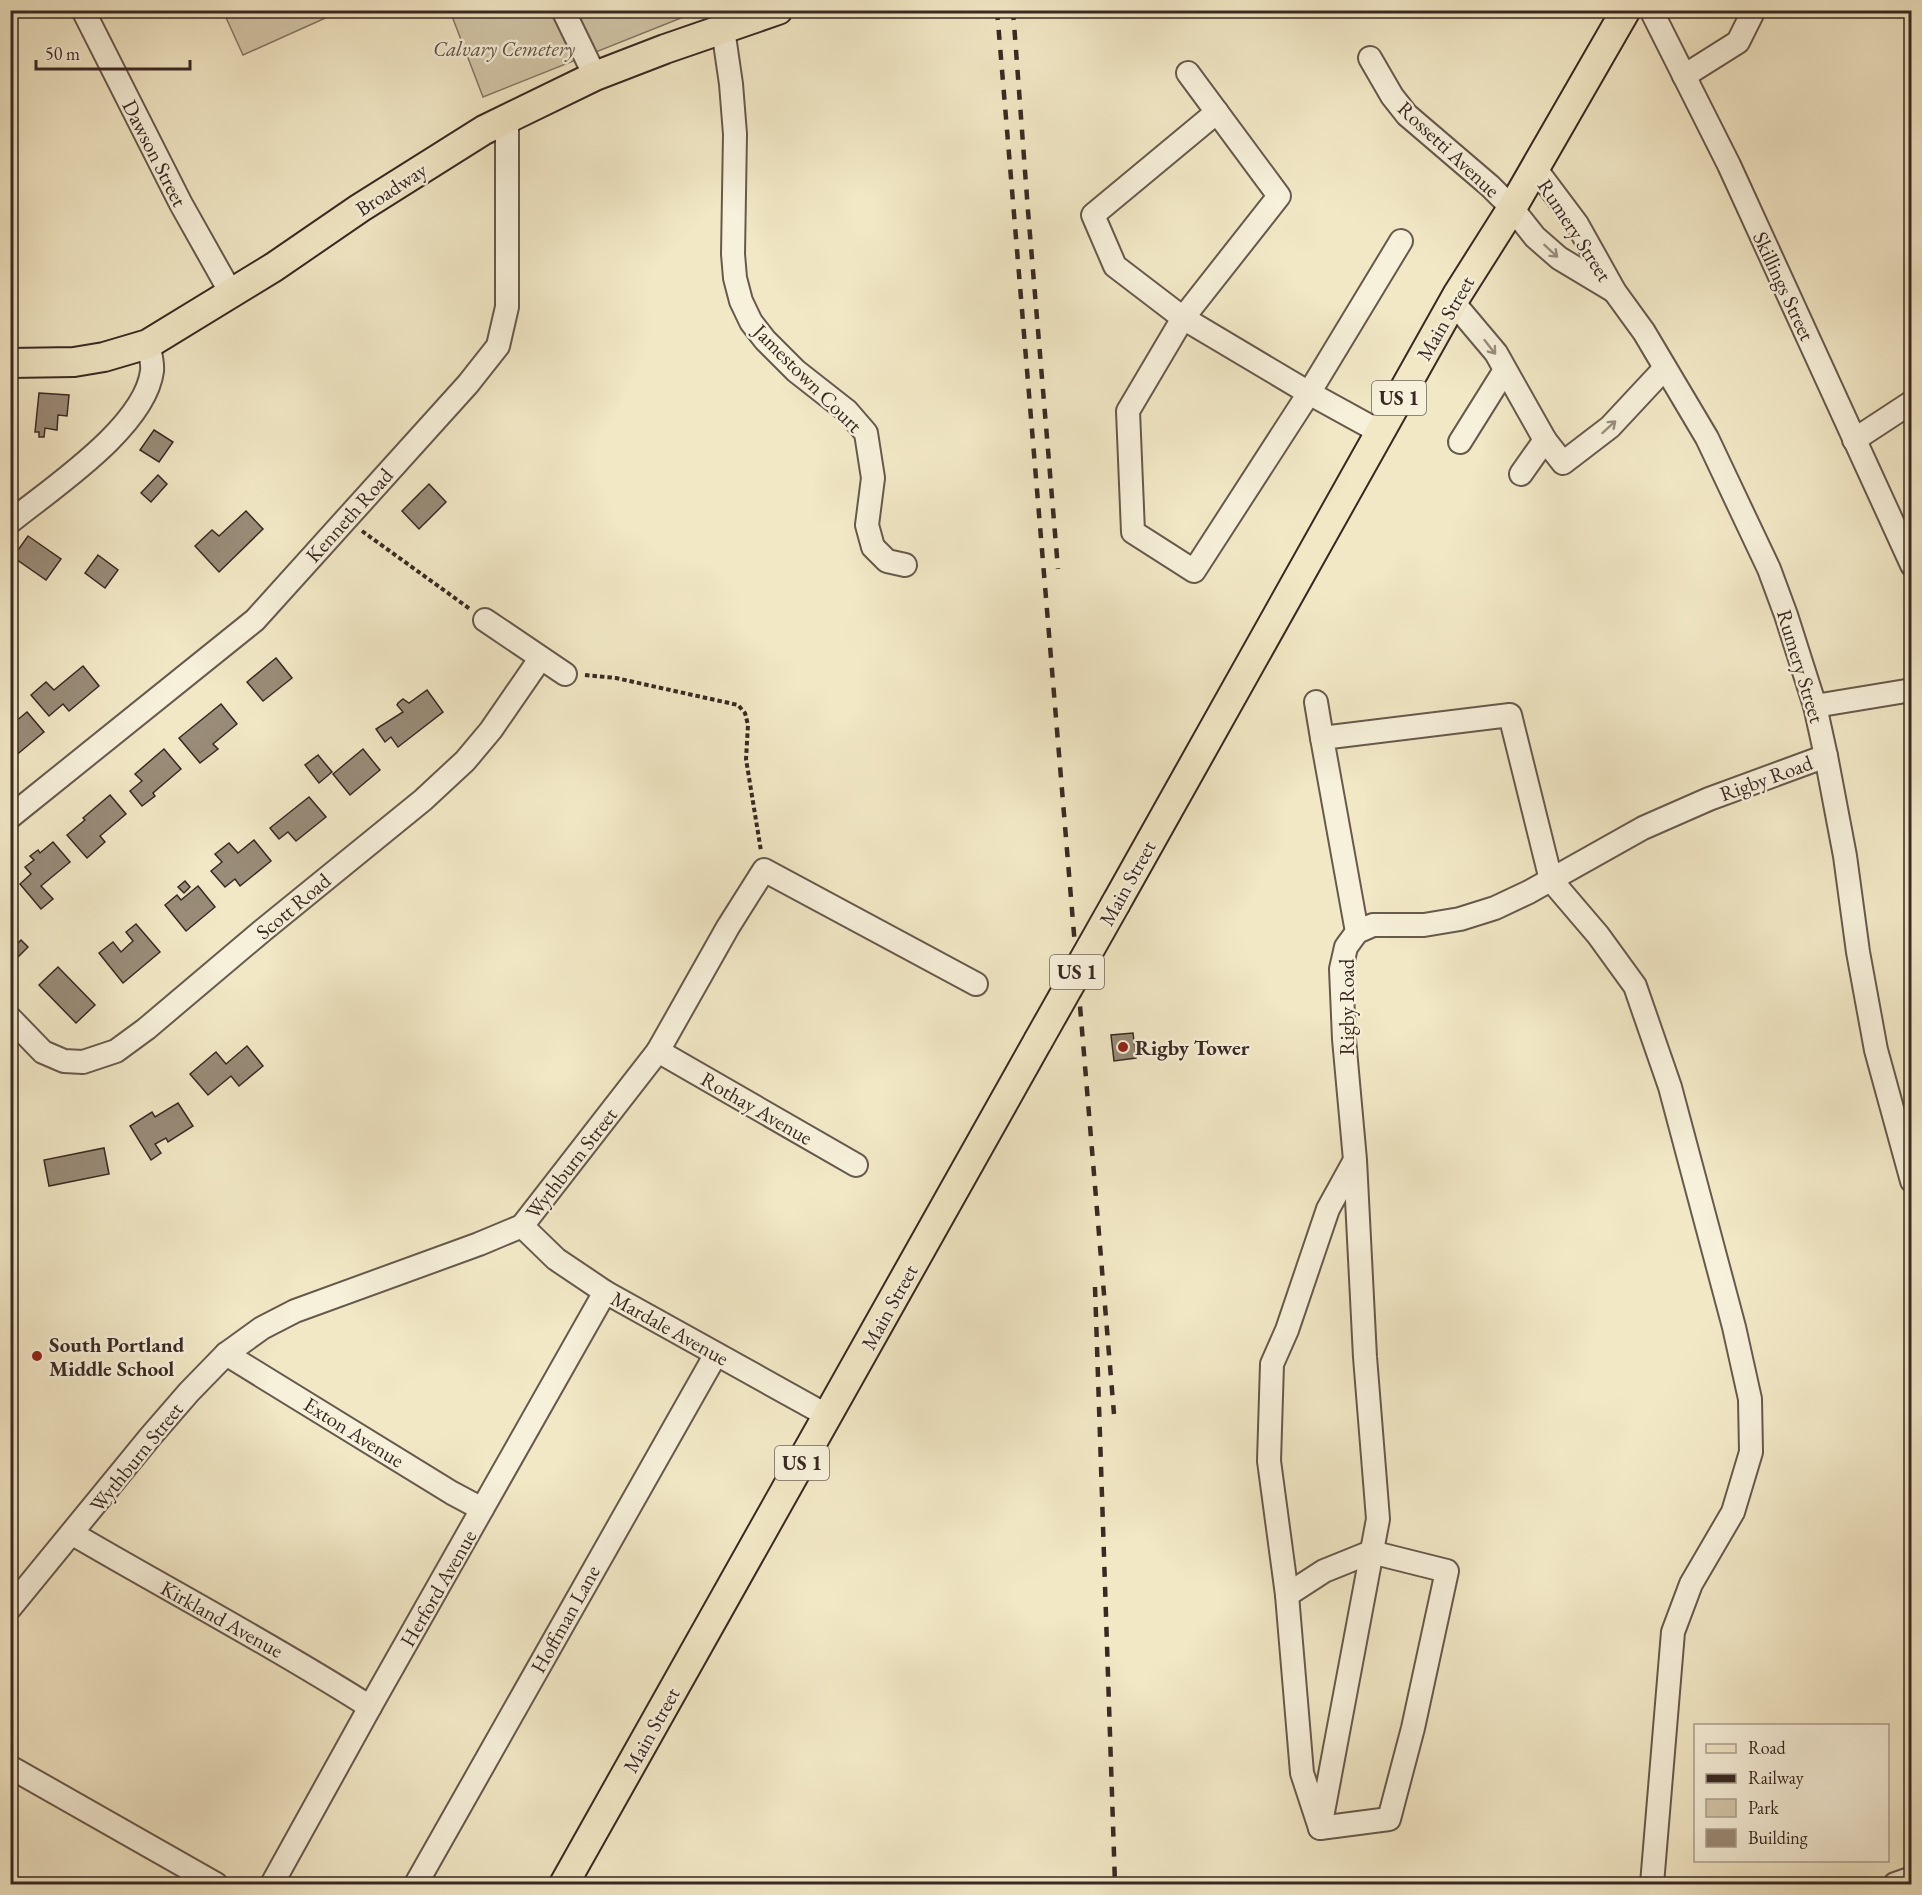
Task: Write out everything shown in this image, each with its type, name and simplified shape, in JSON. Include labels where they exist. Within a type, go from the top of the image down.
[{"type":"main road","name":"Broadway","points":[[10,363],[75,362],[104,357],[148,344],[507,117],[595,76],[778,10]]},
{"type":"main road","name":"Main Street","points":[[564,1884],[1453,302],[1630,11]]},
{"type":"street","name":"Dawson Street","points":[[83,10],[181,204],[231,293]]},
{"type":"street","points":[[563,10],[595,76]]},
{"type":"street","points":[[1684,76],[1738,42],[1754,10]]},
{"type":"street","name":"Skillings Street","points":[[1630,11],[1684,76],[1729,165],[1911,565]]},
{"type":"street","name":"Jamestown Court","points":[[723,29],[735,134],[733,254],[735,278],[741,301],[751,322],[765,340],[796,371],[848,411],[866,434],[873,478],[867,525],[873,547],[887,561],[905,565]]},
{"type":"street","name":"Rossetti Avenue","points":[[1370,58],[1392,96],[1407,115],[1490,186],[1512,208]]},
{"type":"street","points":[[1188,73],[1279,196],[1183,318],[1128,411],[1133,532],[1194,572],[1309,393],[1401,241]]},
{"type":"street","points":[[1217,112],[1093,214],[1115,266],[1183,318],[1309,393],[1380,432]]},
{"type":"street","name":"Kenneth Road","points":[[10,817],[255,620],[468,384],[498,346],[507,307],[507,117]]},
{"type":"street","name":"Rumery Street","points":[[1535,168],[1577,225],[1615,292],[1644,332],[1707,438],[1769,569],[1815,706],[1845,856],[1858,952],[1876,1050],[1911,1181]]},
{"type":"street","name":"Rumery Street","points":[[1512,208],[1535,237],[1559,258],[1615,292]]},
{"type":"street","points":[[1453,302],[1496,353],[1545,440],[1563,463],[1610,428],[1665,368]]},
{"type":"street","points":[[10,522],[107,443],[130,418],[144,394],[153,369],[148,344]]},
{"type":"street","points":[[1460,442],[1505,370]]},
{"type":"street","points":[[1854,440],[1911,402]]},
{"type":"street","points":[[1521,474],[1545,440]]},
{"type":"street","points":[[485,620],[565,674]]},
{"type":"street","name":"Scott Road","points":[[10,1018],[43,1052],[64,1061],[83,1062],[116,1051],[146,1029],[432,792],[465,761],[491,730],[540,659]]},
{"type":"street","points":[[1815,706],[1911,690]]},
{"type":"street","points":[[1316,702],[1357,932]]},
{"type":"street","points":[[1322,738],[1510,715],[1551,880],[1598,934],[1635,986],[1670,1087],[1734,1327],[1749,1399],[1750,1452],[1733,1512],[1691,1584],[1672,1632],[1652,1884]]},
{"type":"street","name":"Rigby Road","points":[[1320,1828],[1378,1519],[1344,1039],[1341,969],[1346,947],[1357,932],[1373,925],[1424,925],[1460,919],[1495,908],[1551,880],[1643,828],[1709,799],[1826,756]]},
{"type":"street","points":[[764,870],[976,984]]},
{"type":"street","name":"Wythburn Street","points":[[10,1608],[73,1534],[150,1437],[226,1354],[262,1328],[295,1311],[522,1226],[658,1051],[728,927],[764,870]]},
{"type":"street","name":"Rothay Avenue","points":[[658,1051],[856,1165]]},
{"type":"street","points":[[1287,1594],[1324,1571],[1371,1552],[1447,1571],[1413,1728],[1389,1819],[1320,1828],[1302,1773],[1287,1594],[1269,1461],[1272,1364],[1287,1330],[1328,1209],[1354,1160]]},
{"type":"street","name":"Mardale Avenue","points":[[522,1226],[556,1259],[605,1292],[828,1416]]},
{"type":"street","name":"Herford Avenue","points":[[272,1884],[605,1292]]},
{"type":"street","name":"Exton Avenue","points":[[226,1354],[452,1493],[482,1509]]},
{"type":"street","name":"Hoffman Lane","points":[[416,1884],[694,1389],[716,1354]]},
{"type":"street","name":"Kirkland Avenue","points":[[73,1534],[216,1614],[370,1707]]},
{"type":"street","points":[[10,1767],[216,1884]]},
{"type":"street","points":[[1895,1884],[1911,1878]]},
{"type":"path","points":[[345,519],[485,620]]},
{"type":"path","points":[[565,674],[616,678],[738,705],[745,713],[748,725],[746,759],[748,781],[764,870]]},
{"type":"green space","name":"Calvary Cemetery","points":[[690,10],[691,14],[483,97],[450,11]]},
{"type":"green space","points":[[223,11],[341,11],[243,55]]},
{"type":"building","points":[[39,393],[69,395],[67,416],[58,415],[57,430],[45,428],[44,437],[39,437],[39,432],[35,432]]},
{"type":"building","points":[[154,430],[173,442],[159,462],[140,450]]},
{"type":"building","points":[[158,475],[167,484],[151,502],[141,493]]},
{"type":"building","points":[[429,484],[446,502],[419,529],[402,511]]},
{"type":"building","points":[[246,511],[263,529],[219,572],[195,546],[212,530],[219,536]]},
{"type":"building","points":[[28,536],[61,559],[46,580],[13,557]]},
{"type":"building","points":[[98,555],[118,570],[105,588],[85,573]]},
{"type":"building","points":[[276,658],[292,678],[263,701],[247,682]]},
{"type":"building","points":[[83,666],[99,686],[69,711],[63,704],[49,716],[31,695],[46,682],[54,690]]},
{"type":"building","points":[[427,690],[443,712],[398,747],[391,737],[385,742],[376,729],[403,712],[397,705],[403,699],[409,703]]},
{"type":"building","points":[[221,704],[237,724],[213,744],[218,749],[200,763],[179,738]]},
{"type":"building","points":[[27,712],[44,732],[14,757],[10,752],[10,726]]},
{"type":"building","points":[[164,749],[181,769],[153,793],[155,796],[142,806],[130,791],[142,781],[135,774]]},
{"type":"building","points":[[363,749],[380,770],[350,795],[333,774]]},
{"type":"building","points":[[318,755],[332,772],[319,783],[305,765]]},
{"type":"building","points":[[110,795],[126,814],[100,836],[105,842],[87,858],[67,835]]},
{"type":"building","points":[[309,797],[326,817],[296,841],[288,832],[279,839],[270,828]]},
{"type":"building","points":[[254,840],[271,861],[240,886],[235,879],[225,887],[211,871],[222,862],[215,854],[229,843],[238,853]]},
{"type":"building","points":[[53,842],[70,862],[41,886],[53,899],[41,909],[20,884],[31,874],[25,867],[34,860],[30,856],[38,850],[40,853]]},
{"type":"building","points":[[185,881],[190,887],[184,893],[178,887]]},
{"type":"building","points":[[198,886],[215,907],[186,931],[165,905],[177,895],[181,900]]},
{"type":"building","points":[[136,924],[160,952],[123,983],[99,953],[113,942],[121,952],[133,941],[126,932]]},
{"type":"building","points":[[21,940],[28,947],[18,957],[11,950]]},
{"type":"building","points":[[58,967],[95,1005],[76,1023],[39,985]]},
{"type":"building","name":"Rigby Tower","points":[[1133,1033],[1136,1058],[1114,1061],[1111,1035]]},
{"type":"building","points":[[247,1046],[263,1066],[239,1086],[231,1076],[208,1095],[190,1074],[216,1052],[226,1064]]},
{"type":"building","points":[[178,1103],[193,1126],[168,1142],[166,1138],[155,1144],[161,1153],[151,1160],[130,1126],[152,1112],[155,1117]]},
{"type":"building","points":[[104,1148],[109,1174],[49,1186],[44,1160]]},
{"type":"railway","points":[[997,10],[1114,1414]]},
{"type":"railway","points":[[1013,10],[1058,569]]},
{"type":"railway","points":[[1095,1287],[1115,1884]]},
{"type":"place","name":"Rigby Tower","points":[[1123,1047]]},
{"type":"place","name":"South Portland Middle School","points":[[37,1356]]}]
